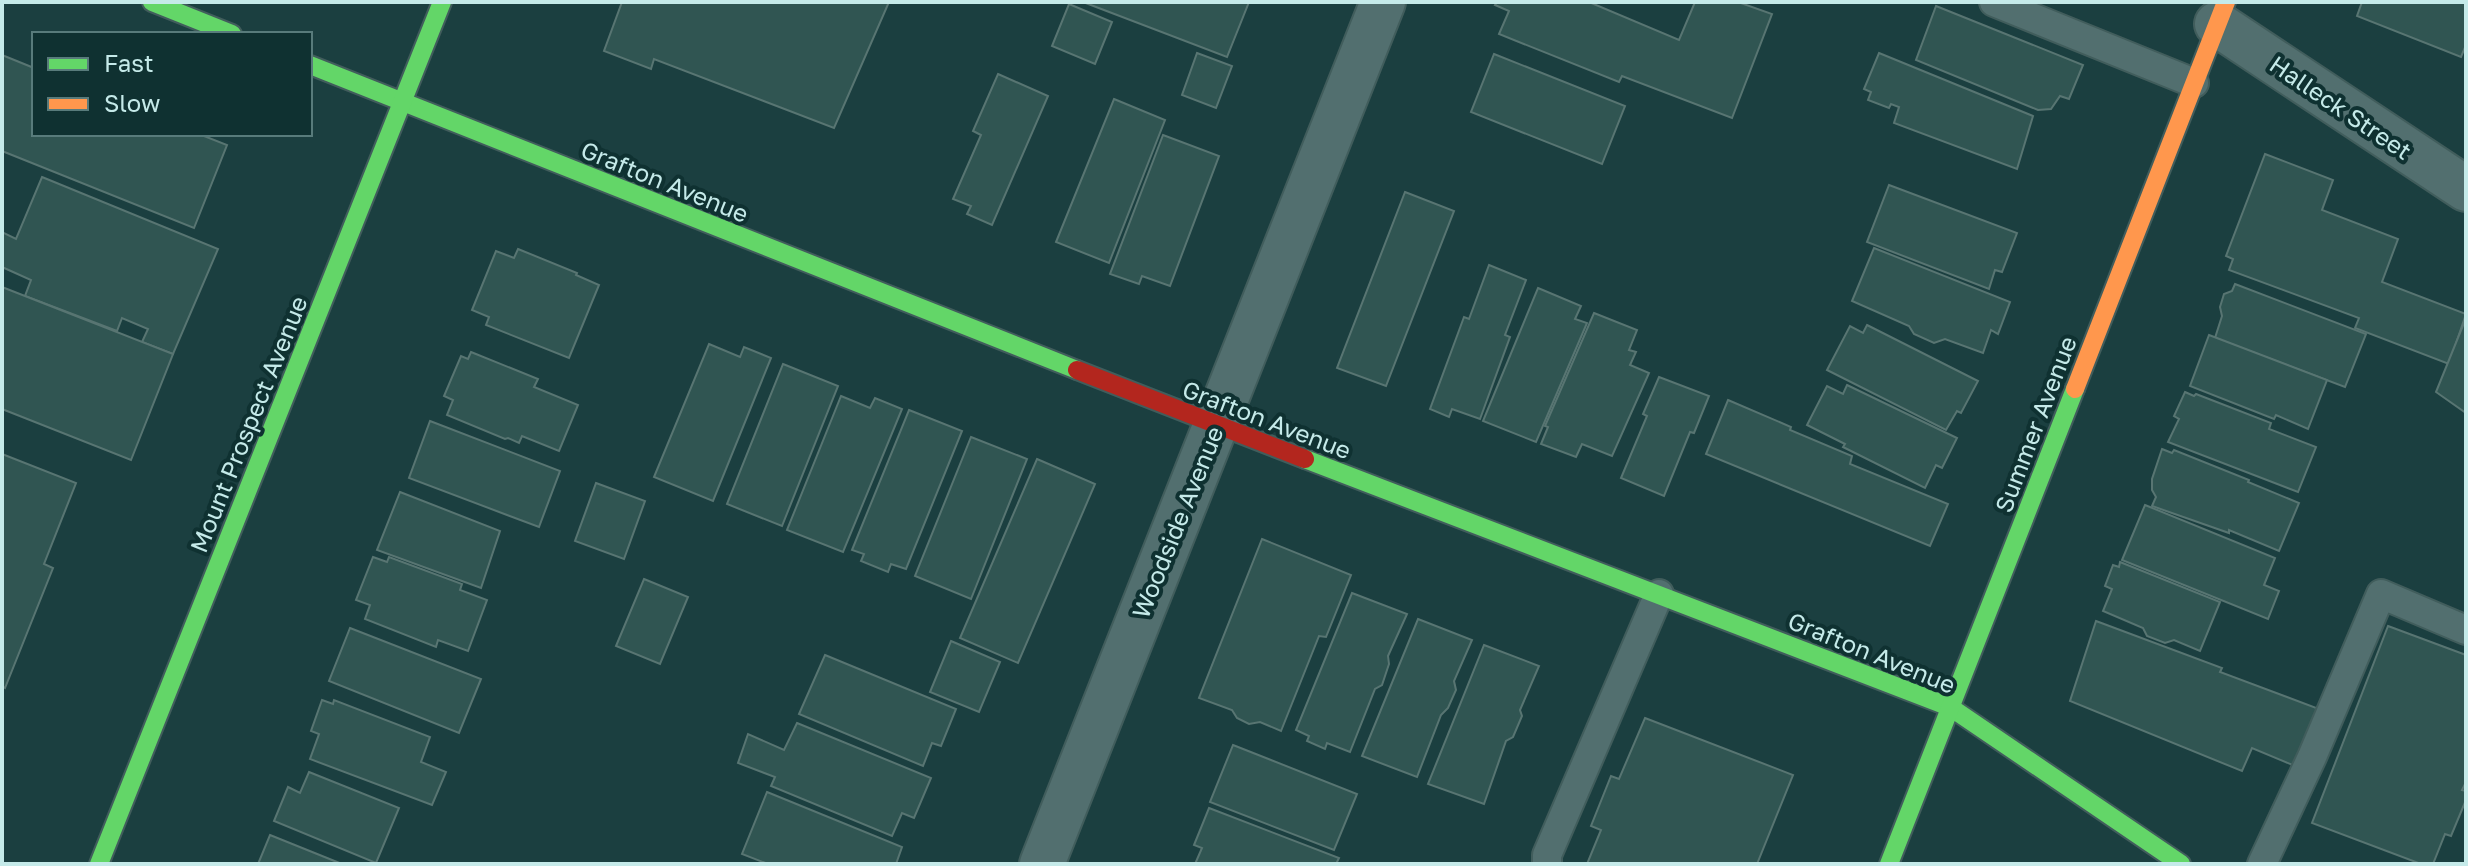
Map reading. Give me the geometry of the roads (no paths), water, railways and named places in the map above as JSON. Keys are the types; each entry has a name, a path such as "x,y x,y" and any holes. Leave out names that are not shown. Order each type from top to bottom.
{"street":[{"path":"152,2 227,32"},
{"name":"Mount Prospect Avenue","path":"99,864 442,2"},
{"name":"Woodside Avenue","path":"1042,864 1383,2"},
{"name":"Summer Avenue","path":"1889,864 2221,13"},
{"name":"Halleck Street","path":"2221,13 2466,189"},
{"name":"Grafton Avenue","path":"312,66 1216,425 1950,707 2181,864"}],"lane":[{"path":"1994,2 2194,83"},
{"path":"1547,864 1547,855 1659,594"},
{"path":"2262,864 2312,757 2381,594 2466,630"}]}
